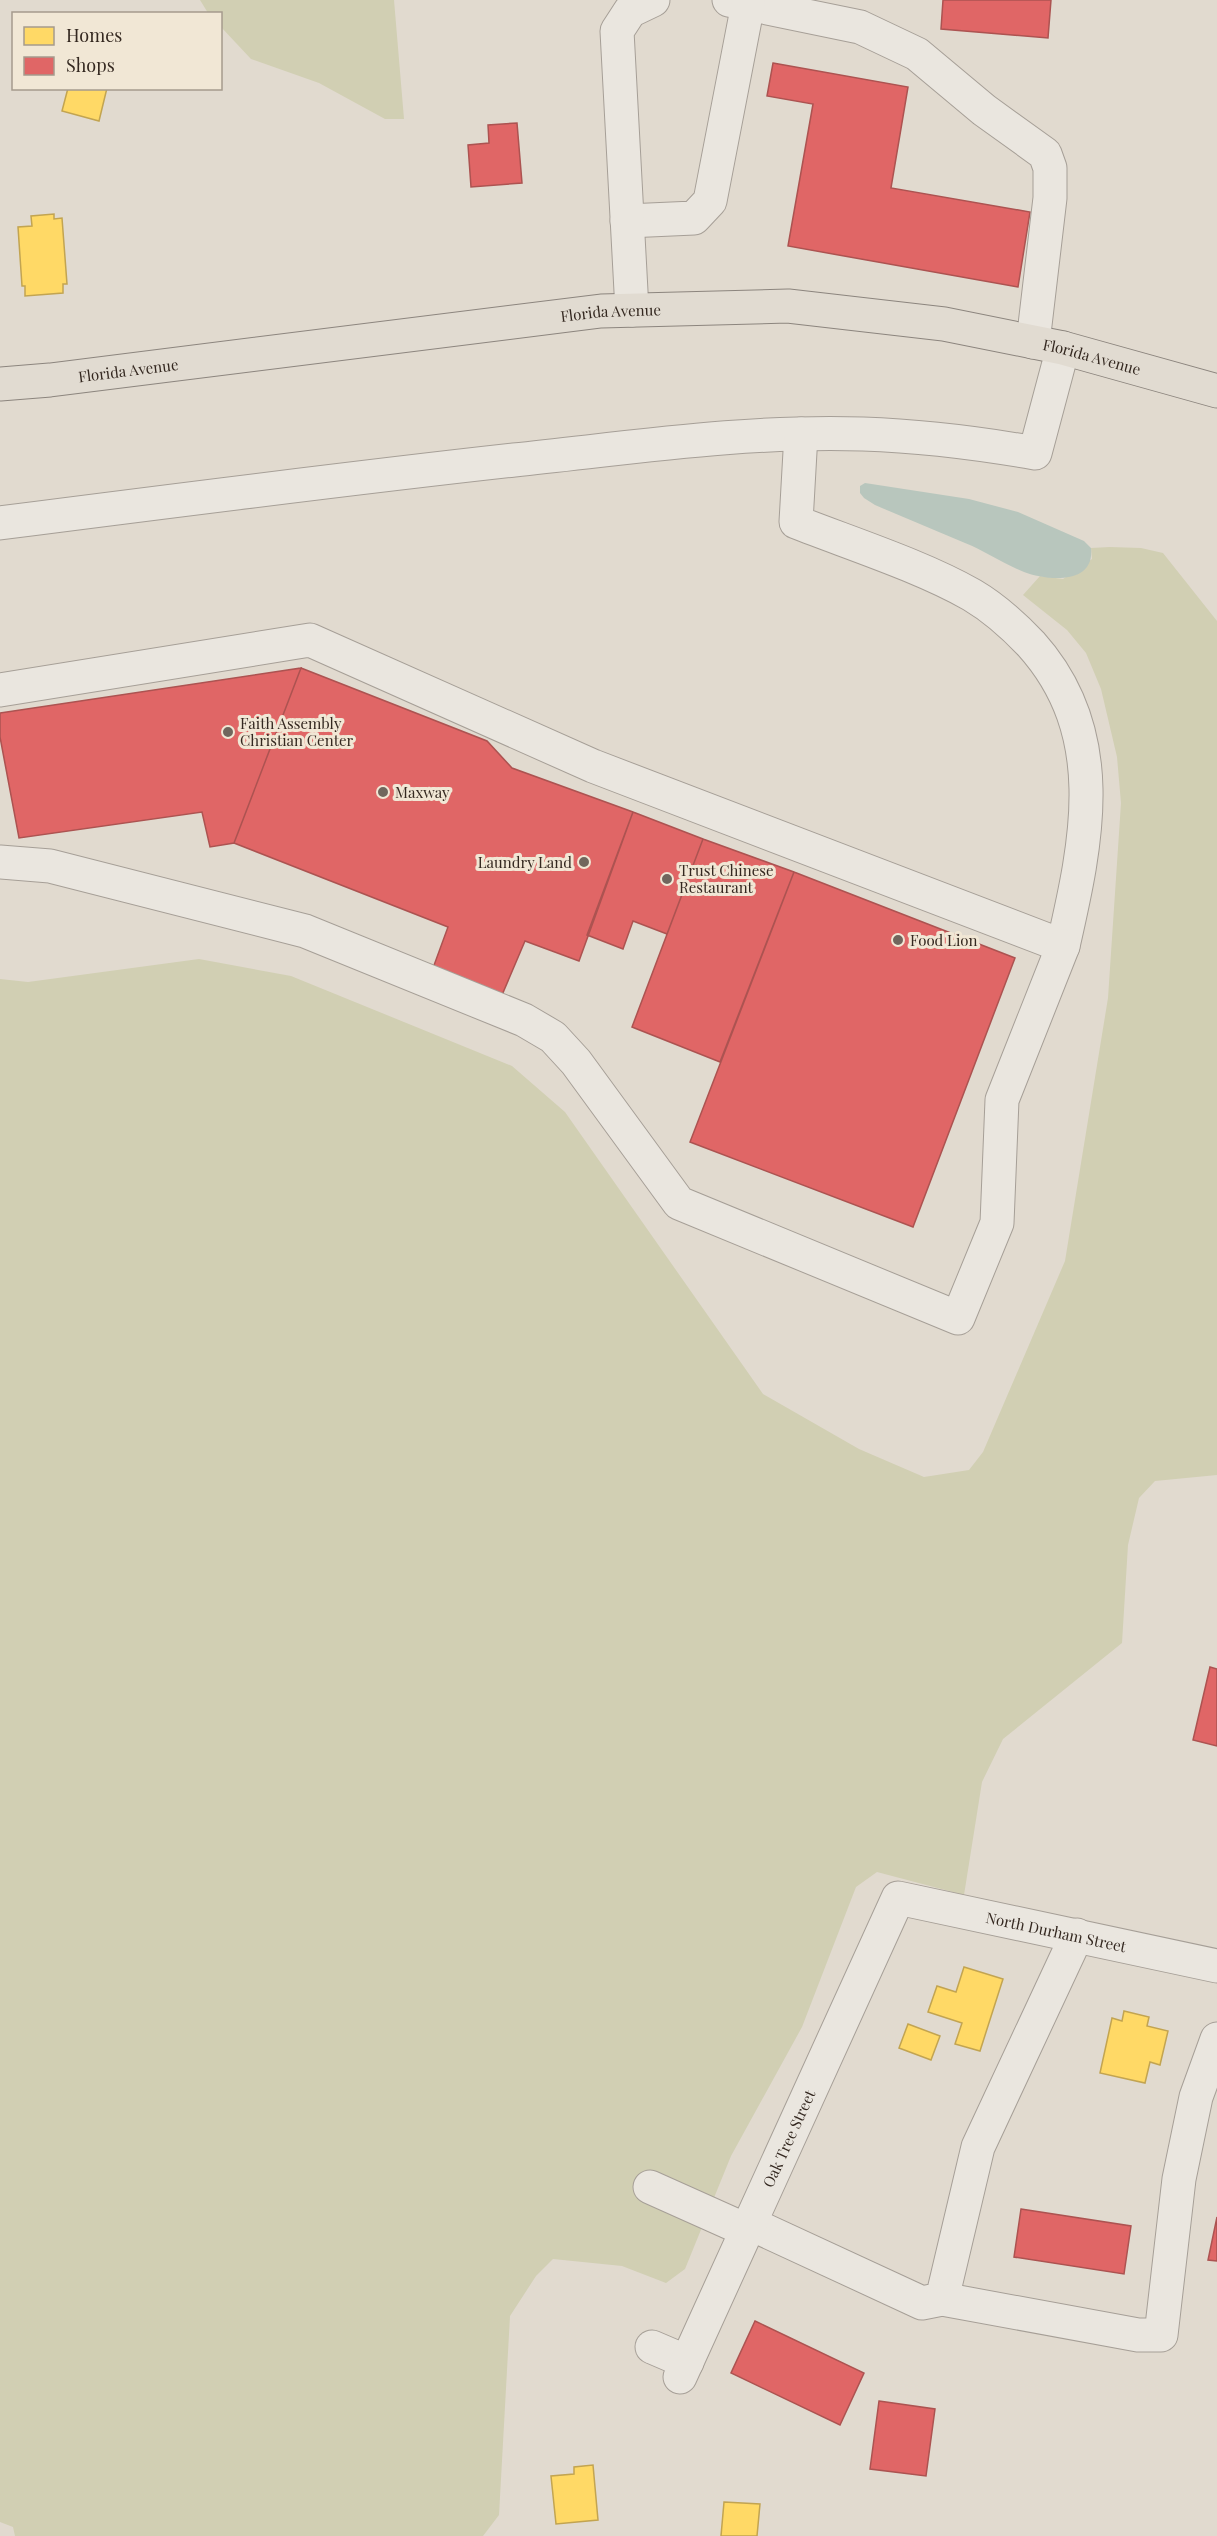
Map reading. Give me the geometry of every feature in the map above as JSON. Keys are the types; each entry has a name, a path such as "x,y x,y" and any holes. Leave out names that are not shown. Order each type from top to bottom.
{"main road":[{"name":"Florida Avenue","path":"0,384 50,380 601,311 788,306 944,324 1048,345 1217,391"}],"street":[{"path":"632,310 616,31 630,11 653,0"},
{"path":"0,523 396,473 710,439 861,434 917,436 1035,453 1048,345 1050,168 1045,154 984,110 917,54 860,27 739,2 710,201 694,218 627,221"},
{"path":"0,862 50,866 304,931 524,1020 553,1036 576,1062 679,1203 957,1318 997,1223 1002,1100 1063,946 1084,841 1087,776 1082,742 1057,678 1042,657 1018,631 992,608 971,594 942,580 796,522 801,435"},
{"path":"0,690 310,640 593,766 1063,946"},
{"name":"North Durham Street","path":"898,1898 1217,1966"},
{"name":"Oak Tree Street","path":"652,2347 683,2369 898,1898"},
{"path":"942,2299 978,2147 1077,1935"},
{"path":"650,2187 748,2226 922,2302 942,2299 1138,2335 1161,2335 1179,2179 1196,2097 1217,2039"}],"shaded area":[{"path":"200,0 394,0 404,119 385,119 319,83 251,59 222,28 222,12 207,12"},
{"path":"865,483 969,499 1018,512 1084,541 1091,548 1090,560 1086,569 1068,577 1045,577 1024,572 972,546 875,505 860,493 860,486"},
{"path":"1091,548 1141,548 1163,553 1217,621 1217,1475 1155,1481 1139,1498 1128,1545 1122,1643 1003,1739 982,1782 964,1895 877,1872 856,1887 802,2027 731,2156 685,2269 666,2283 622,2266 553,2259 536,2276 510,2316 499,2515 483,2536 15,2536 13,2527 0,2522 0,979 28,982 199,959 291,976 512,1066 565,1112 763,1394 859,1449 924,1477 969,1470 983,1452 1065,1261 1108,998 1121,803 1117,757 1101,689 1086,653 1067,630 1023,595 1040,576 1063,579 1092,559"}],"building: Homes":[{"path":"67,90 107,90 99,121 62,111"},
{"path":"54,214 54,219 62,218 67,284 63,284 63,293 25,296 25,286 22,286 18,227 32,226 31,216"},
{"path":"964,1967 1003,1979 980,2051 955,2044 962,2023 928,2012 937,1986 956,1992"},
{"path":"1124,2011 1149,2017 1147,2026 1168,2031 1160,2065 1150,2062 1145,2083 1100,2073 1112,2018 1122,2021"},
{"path":"908,2024 940,2036 931,2060 899,2048"},
{"path":"593,2465 598,2520 556,2524 551,2476 574,2474 574,2467"},
{"path":"724,2502 760,2504 757,2536 721,2536"}],"building: Shops":[{"path":"943,0 1051,0 1048,38 941,29"},
{"path":"773,63 908,87 891,188 1030,212 1018,287 788,246 813,104 767,96"},
{"path":"517,123 522,183 471,187 468,145 489,143 488,125"},
{"path":"301,668 487,741 512,768 633,812 579,961 525,941 502,995 433,968 448,927 234,843"},
{"path":"301,668 234,843 210,847 202,812 19,838 0,737 0,713"},
{"path":"633,812 703,839 667,934 633,921 623,949 587,935"},
{"path":"703,839 794,872 720,1062 632,1027"},
{"path":"794,872 1015,958 913,1227 690,1142"},
{"path":"1210,1667 1217,1669 1217,1746 1193,1740"},
{"path":"1021,2209 1131,2226 1124,2274 1014,2257"},
{"path":"1217,2217 1217,2261 1208,2260"},
{"path":"755,2321 864,2373 840,2425 731,2373"},
{"path":"879,2401 935,2409 926,2476 870,2469"}],"place":[{"name":"Faith Assembly Christian Center","path":"228,732"},
{"name":"Maxway","path":"383,792"},
{"name":"Laundry Land","path":"584,862"},
{"name":"Trust Chinese Restaurant","path":"667,879"},
{"name":"Food Lion","path":"898,940"}]}
